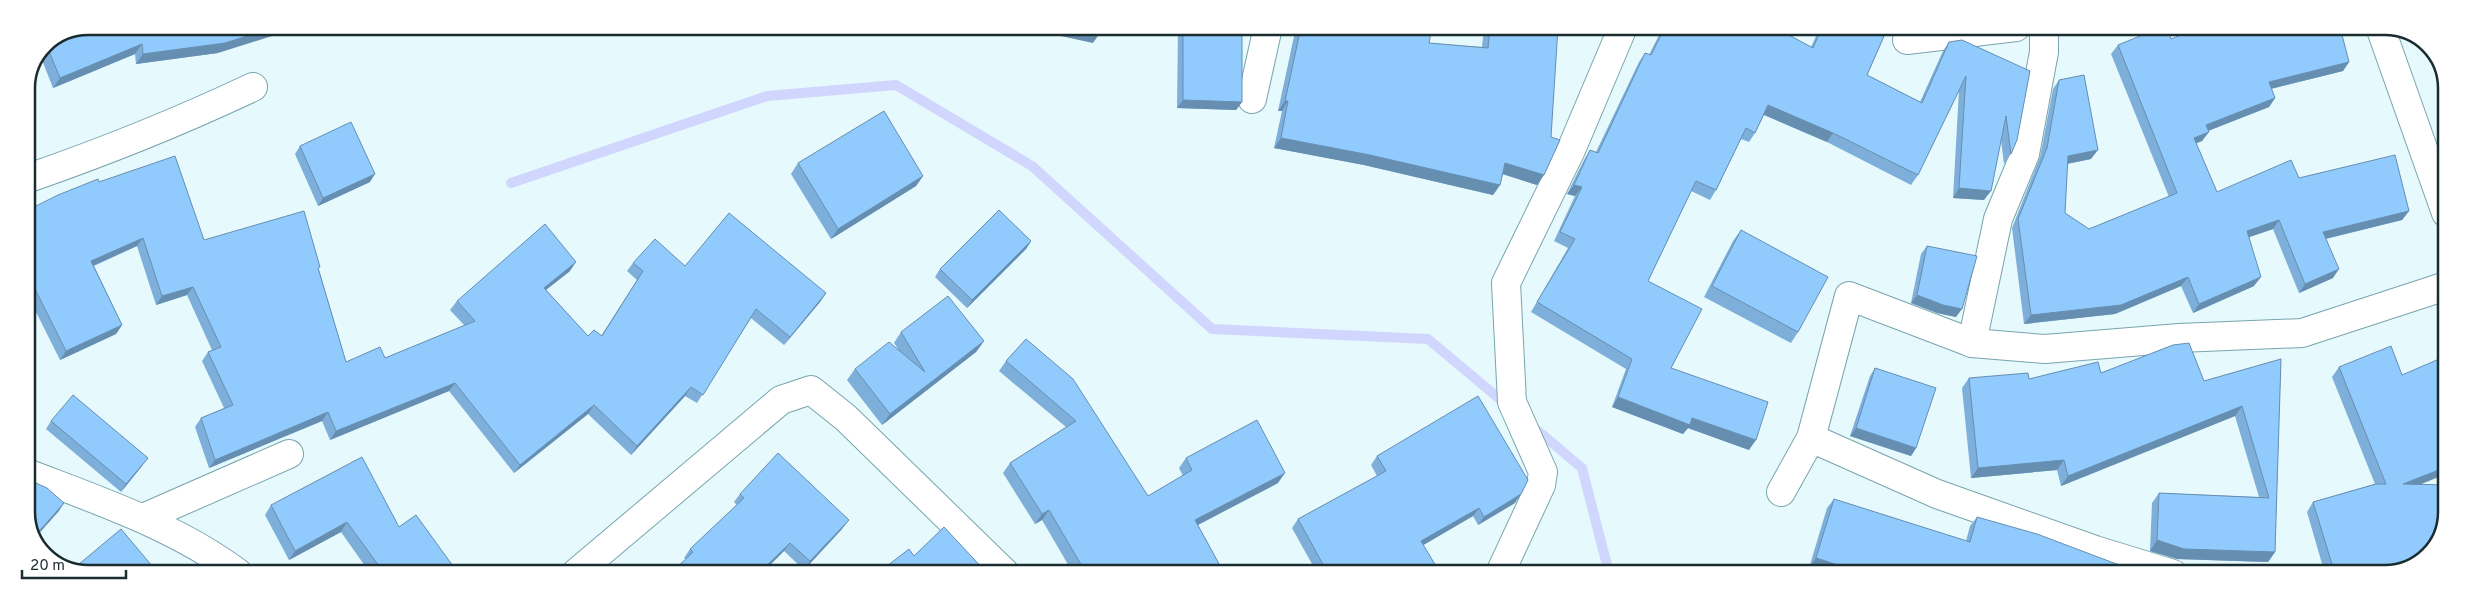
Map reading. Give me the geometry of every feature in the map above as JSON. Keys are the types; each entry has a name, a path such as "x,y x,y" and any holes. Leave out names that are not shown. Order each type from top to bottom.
{"street":[{"path":"1252,99 1266,35"},
{"path":"1504,565 1534,502 1541,485 1543,472 1512,402 1506,283 1563,167 1620,35"},
{"path":"1907,40 1949,35"},
{"path":"1972,343 1998,219 2025,154 2044,52 2044,35"},
{"path":"2382,35 2438,191"},
{"path":"35,176 93,156 180,121 253,87"},
{"path":"1782,492 1811,438 1849,296 1972,343 2045,349 2179,338 2302,332 2438,289"},
{"path":"585,565 781,400 811,390 846,418 997,565"},
{"path":"1811,438 1937,494 2095,550 2144,565"},
{"path":"143,518 289,454"},
{"path":"35,476 143,518 216,556 228,565"}],"building":[{"path":"250,35 225,43 143,54 142,44 60,78 50,53 59,44 78,36"},
{"path":"1183,35 1242,35 1242,102 1183,100"},
{"path":"1299,35 1430,35 1429,43 1488,48 1489,35 1557,35 1551,137 1560,140 1544,175 1505,163 1500,185 1370,155 1281,138 1288,101 1285,101"},
{"path":"1661,35 1789,35 1813,48 1819,35 1884,35 1867,75 1922,103 1949,42 1962,40 2030,71 2017,140 2011,154 2006,116 1991,191 1959,188 1966,76 1918,175 1833,133 1768,105 1755,133 1746,128 1716,190 1696,181 1648,281 1702,309 1671,368 1768,402 1756,440 1692,418 1690,425 1618,397 1632,359 1537,302 1575,239 1560,232 1582,187 1574,185 1590,150 1598,153 1645,53 1651,55"},
{"path":"2142,35 2170,35 2171,39 2181,35 2342,35 2349,62 2269,82 2275,98 2206,125 2209,132 2194,138 2217,192 2291,160 2299,178 2395,155 2409,211 2323,232 2339,269 2305,284 2279,220 2247,231 2261,277 2199,304 2188,277 2121,305 2031,315 2018,219 2047,148 2059,80 2084,75 2098,150 2068,156 2065,213 2089,229 2177,193 2118,45"},
{"path":"884,111 923,176 838,229 798,163"},
{"path":"351,122 375,174 323,198 300,146"},
{"path":"175,156 204,240 304,211 320,267 318,268 346,362 380,347 385,358 475,321 457,301 545,224 576,262 544,288 588,336 594,330 602,336 643,271 633,263 655,239 685,266 729,213 826,293 790,337 756,309 703,395 691,387 637,446 594,405 520,465 455,383 336,431 328,412 215,460 201,418 233,405 208,352 221,347 193,287 162,296 143,238 91,261 122,325 66,351 35,289 35,206 98,179 99,182"},
{"path":"999,210 1031,241 972,300 940,269"},
{"path":"1741,230 1828,277 1798,332 1712,286"},
{"path":"1927,246 1977,256 1962,309 1943,305 1917,295"},
{"path":"948,296 984,341 890,414 855,369 889,342 925,372 901,332"},
{"path":"1026,339 1073,379 1148,496 1192,470 1186,458 1257,420 1285,473 1195,520 1220,565 1081,565 1049,510 1042,514 1010,463 1076,421 1006,361"},
{"path":"2189,343 2204,381 2281,359 2275,552 2184,549 2157,540 2159,493 2269,498 2242,406 2068,476 2064,460 1978,468 1969,378 2028,373 2029,379 2098,362 2101,373 2173,345"},
{"path":"2391,346 2402,375 2438,359 2438,470 2403,484 2438,485 2437,522 2431,538 2425,547 2412,558 2405,561 2385,565 2332,565 2313,502 2376,484 2386,484 2339,367"},
{"path":"1875,368 1936,388 1916,448 1856,428"},
{"path":"73,395 148,458 126,484 51,421"},
{"path":"1478,396 1528,480 1521,494 1484,517 1479,508 1421,541 1435,565 1323,565 1298,519 1386,471 1377,456"},
{"path":"778,453 849,520 810,561 790,543 767,565 679,565 693,552 690,549 744,498 740,494"},
{"path":"362,457 399,527 416,515 452,565 378,565 347,522 295,551 271,505"},
{"path":"35,483 47,488 64,503 39,532 35,515"},
{"path":"1834,499 1970,542 1977,517 2037,534 2119,565 1838,565 1816,558"},
{"path":"944,527 980,565 888,565 909,549 914,556"},
{"path":"121,529 151,565 88,565 79,564"}],"waterway":[{"path":"511,183 767,96 896,85 1032,166 1212,329 1428,339 1508,406"},
{"path":"1531,425 1582,468 1607,565"}]}
